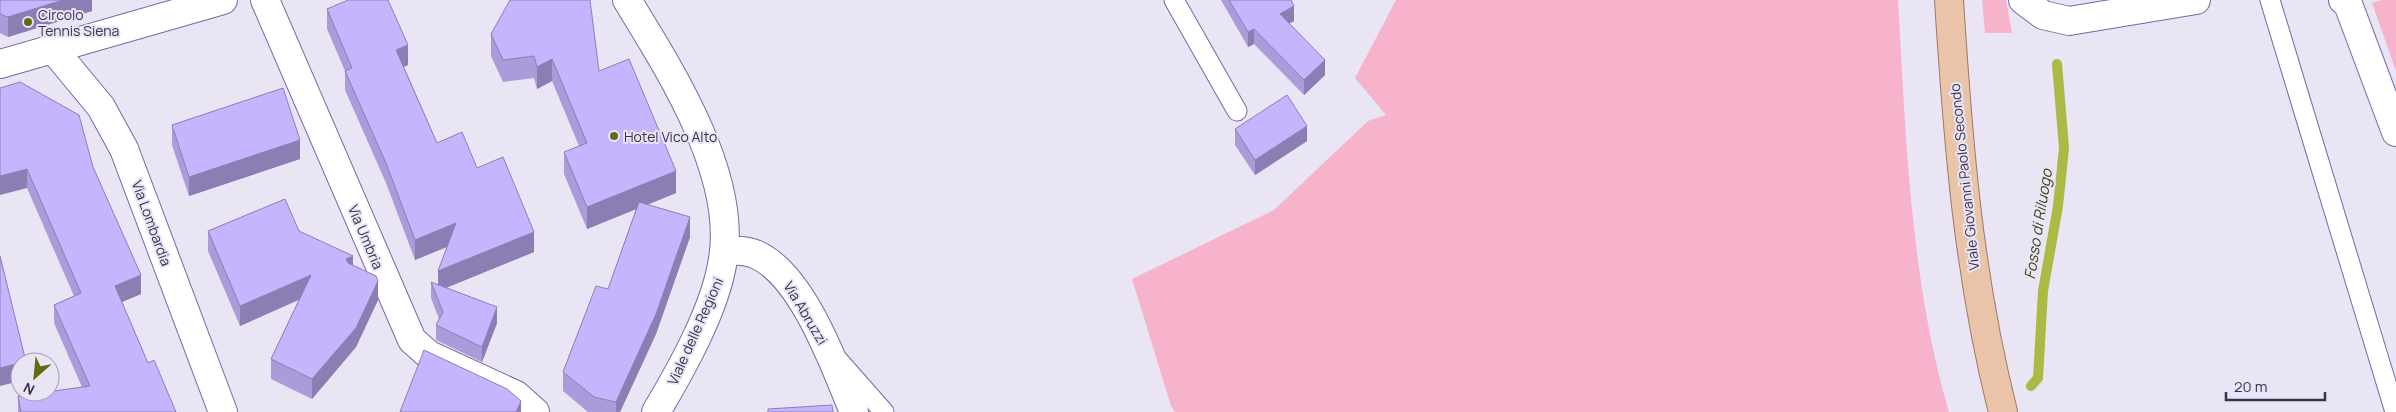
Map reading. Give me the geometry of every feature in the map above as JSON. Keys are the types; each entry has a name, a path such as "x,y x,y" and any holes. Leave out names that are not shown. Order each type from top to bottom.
{"main road":[{"name":"Viale Giovanni Paolo Secondo","path":"1949,0 1958,144 1971,257 1980,311 2003,412"}],"street":[{"path":"4,60 53,49 222,0"},
{"name":"Via Umbria","path":"265,0 412,340 429,355 516,395 535,412"},
{"name":"Viale delle Regioni","path":"627,0 669,72 709,154 723,210 725,250 721,271 706,313 672,385 656,412"},
{"path":"2023,0 2043,15 2069,21 2196,0"},
{"path":"2343,0 2348,4 2396,132"},
{"name":"Via Lombardia","path":"53,49 101,107 124,150 223,412"},
{"name":"Via Abruzzi","path":"725,250 755,254 780,272 799,296 827,348 854,412"}],"lane":[{"path":"1174,0 1237,111"},
{"path":"2270,0 2395,412"},
{"path":"827,348 884,412"}],"shaded area":[{"path":"1396,0 1898,0 1907,156 1918,260 1936,362 1949,412 1175,412 1171,406 1132,279 1274,210 1368,121 1386,115 1355,78"},
{"path":"1982,0 2006,0 2012,33 1985,33"},
{"path":"2381,0 2396,0 2396,71 2372,3"}],"building":[{"path":"0,0 63,0 8,17 0,14"},
{"path":"348,0 388,0 408,45 396,50 437,143 462,132 477,168 503,157 534,232 438,271 456,223 415,240 386,163 345,71 352,68 327,9"},
{"path":"510,0 590,0 599,71 629,59 676,171 587,207 564,152 587,143 552,59 537,67 534,56 503,60 491,34"},
{"path":"1229,0 1291,0 1294,6 1280,14 1325,60 1304,80 1254,29 1248,32"},
{"path":"20,82 79,115 93,167 141,275 115,286 148,363 154,360 176,412 21,412 19,402 60,402 60,390 90,386 54,305 81,293 27,169 0,176 0,88"},
{"path":"283,88 300,140 189,177 172,125"},
{"path":"1287,95 1307,126 1255,160 1235,129"},
{"path":"285,199 299,231 353,256 346,259 348,263 376,276 378,281 356,328 312,379 271,359 311,275 240,306 208,231"},
{"path":"639,202 690,217 656,314 616,402 594,397 563,372 596,286 608,289"},
{"path":"0,256 24,352 10,352 10,366 0,368"},
{"path":"431,282 497,307 482,347 436,325 443,312"},
{"path":"424,350 507,389 521,401 516,412 400,412"},
{"path":"832,405 833,412 768,412 768,409"}],"waterway":[{"name":"Fosso di Riluogo","path":"2031,386 2038,378 2043,291 2058,206 2064,148 2057,64"}],"place":[{"name":"Circolo Tennis Siena","path":"28,22"},
{"name":"Hotel Vico Alto","path":"614,136"}]}
